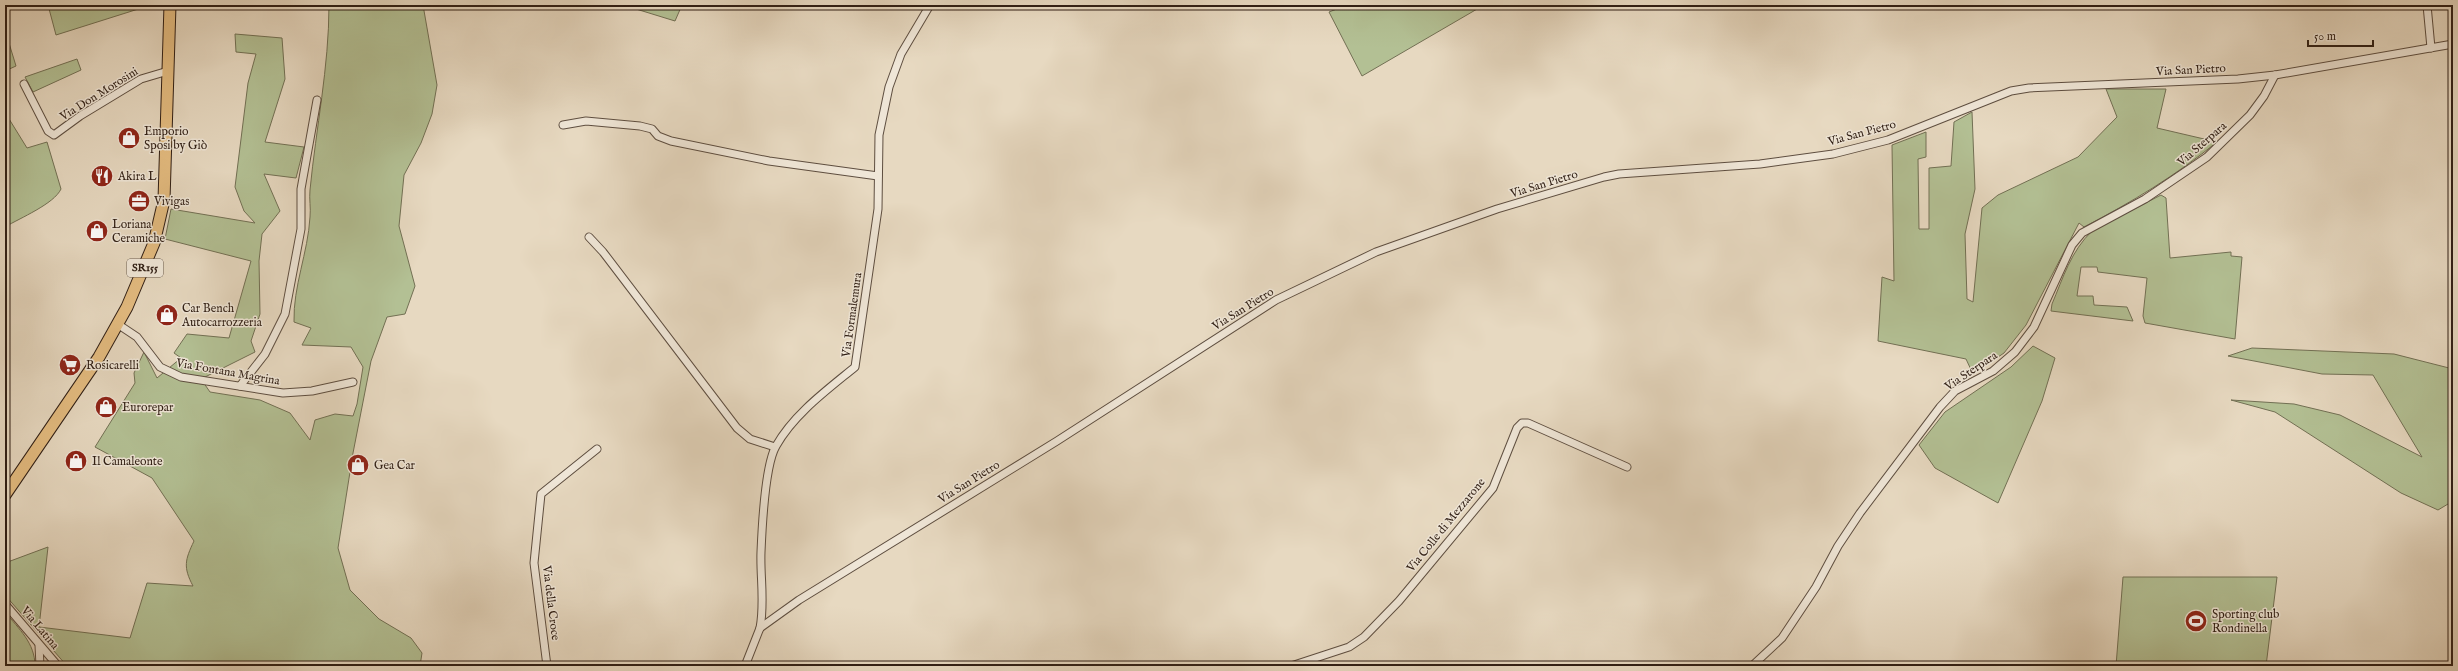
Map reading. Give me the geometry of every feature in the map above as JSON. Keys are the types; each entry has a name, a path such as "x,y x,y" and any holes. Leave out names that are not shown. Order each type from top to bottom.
{"main road":[{"name":"SR155","path":"5,495 76,394 119,325 148,261 162,218 170,5"}],"street":[{"name":"Via Formalemura","path":"760,628 763,613 761,552 770,467 775,447 795,421 818,398 855,367 878,209 879,134 889,87 901,54 930,5"},
{"path":"2427,5 2431,48"},
{"name":"Via San Pietro","path":"760,628 799,600 1057,441 1276,300 1376,252 1497,209 1604,177 1619,174 1798,159 1834,154 1888,140 2010,91 2030,88 2136,84 2275,75 2453,44"},
{"name":"Via Don Morosini","path":"24,84 48,131 54,135 80,116 141,79 168,72"},
{"name":"Via Sterpara","path":"1752,666 1782,638 1816,587 1842,540 1860,513 1940,407 1955,391 1993,371 2015,352 2034,327 2072,244 2082,233 2146,199 2207,157 2250,114 2264,96 2275,75"},
{"path":"240,386 265,354 285,314 301,229 301,189 317,100"},
{"path":"563,125 586,122 640,126 652,129 658,136 671,141 769,161 878,176"},
{"path":"589,237 603,252 737,428 750,439 775,447"},
{"name":"Via Fontana Magrina","path":"119,325 137,337 160,367 170,374 240,386 295,393 329,388 353,382"},
{"name":"Via Colle di Mezzarone","path":"1291,666 1349,647 1364,637 1399,601 1493,488 1517,428 1522,423 1528,423 1626,467"},
{"name":"Via della Croce","path":"547,666 534,562 541,494 597,449"},
{"name":"Via Latina","path":"5,604 58,666"},
{"path":"745,666 760,628"},
{"path":"39,645 40,666"}],"green space":[{"path":"48,5 151,5 56,35"},
{"path":"329,5 423,5 437,85 432,114 421,143 404,175 399,226 415,286 405,314 387,317 371,361 353,453 338,548 350,590 379,619 411,638 422,653 420,666 67,666 5,595 5,563 48,547 39,627 130,638 147,583 193,586 186,564 194,541 152,478 95,447 135,383 134,373 144,352 157,378 181,358 174,353 187,334 229,338 251,261 165,239 171,209 255,223 244,211 235,187 248,83 256,54 236,52 235,34 282,38 285,79 265,142 304,147 296,178 264,174 280,211 262,234 259,261 260,314 251,341 255,352 201,379 210,392 260,400 290,413 310,440 315,420 335,414 353,416 357,404 363,367 351,347 302,345 311,328 294,322 294,309 298,282 309,230 310,190 325,74"},
{"path":"623,5 682,5 675,21"},
{"path":"1347,5 1484,5 1362,76 1329,12"},
{"path":"5,30 16,66 5,71"},
{"path":"77,59 81,70 33,92 25,77"},
{"path":"2106,89 2166,89 2157,128 2217,142 2169,177 2119,208 2084,227 2079,223 2026,325 2004,353 1973,374 1966,359 1878,341 1882,277 1894,281 1892,145 1926,132 1926,157 1918,159 1919,229 1929,229 1929,168 1951,166 1954,122 1972,112 1975,189 1965,234 1967,299 1973,302 1982,208 1998,195 2078,157 2117,117"},
{"path":"6,114 27,148 47,142 61,189 57,195 44,205 5,227"},
{"path":"2161,195 2166,198 2170,258 2231,252 2231,256 2242,257 2235,339 2145,323 2143,316 2147,278 2098,272 2097,267 2081,267 2077,296 2093,296 2094,305 2127,307 2133,321 2051,311 2052,304 2068,265 2078,247 2092,231"},
{"path":"2033,346 2055,358 2042,401 1998,503 1935,468 1919,445 1945,412 2011,367"},
{"path":"2252,348 2394,354 2453,369 2453,501 2438,510 2401,493 2275,412 2231,400 2294,404 2340,415 2422,457 2373,375 2322,374 2228,356"},
{"name":"Sporting club Rondinella","path":"2123,577 2277,577 2266,666 2116,666"},
{"path":"5,612 21,630 29,643 35,666 5,666"}],"place":[{"name":"Emporio Sposi by Giò","path":"129,138"},
{"name":"Akira L","path":"102,176"},
{"name":"Vivigas","path":"139,201"},
{"name":"Loriana Ceramiche","path":"97,231"},
{"name":"Car Bench Autocarrozzeria","path":"167,315"},
{"name":"Rosicarelli","path":"70,365"},
{"name":"Eurorepar","path":"106,407"},
{"name":"Il Camaleonte","path":"76,461"},
{"name":"Gea Car","path":"358,465"},
{"name":"Sporting club Rondinella","path":"2196,621"}]}
